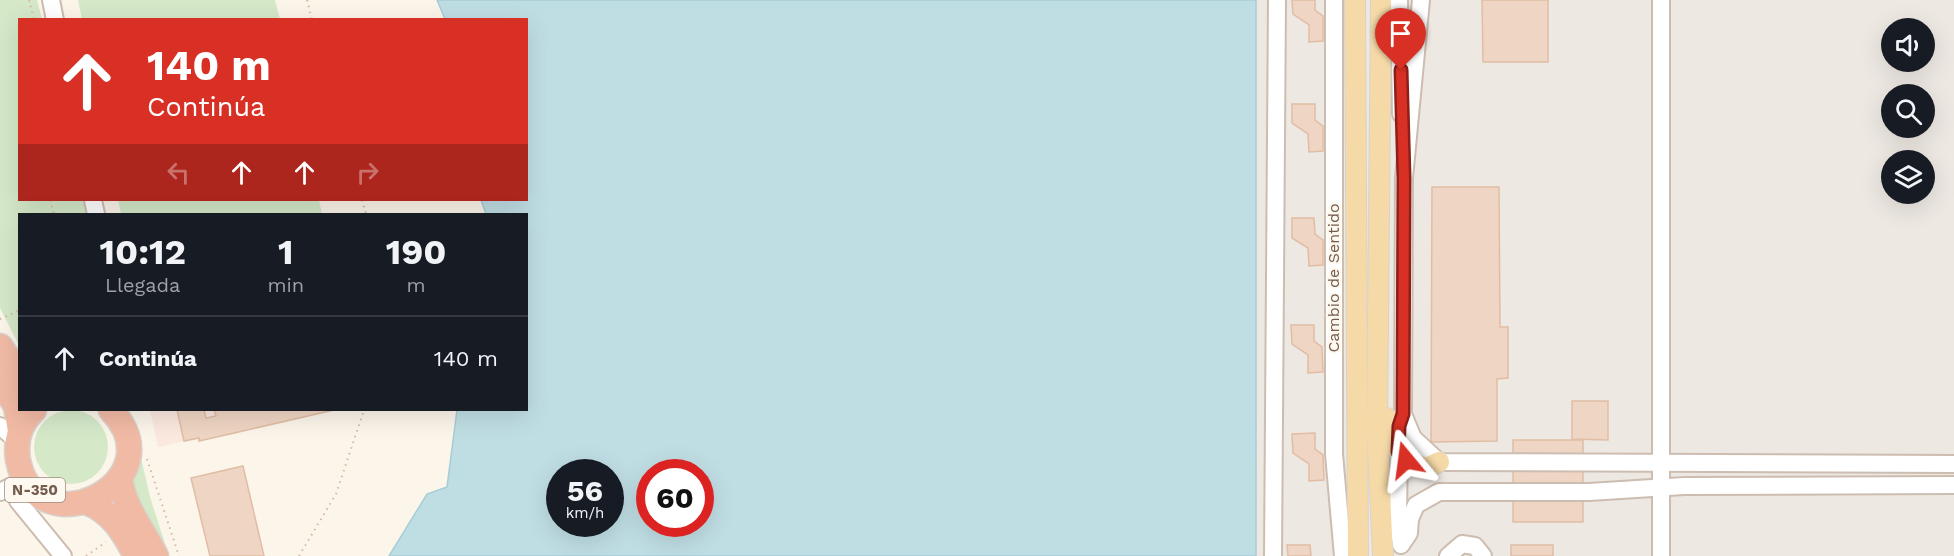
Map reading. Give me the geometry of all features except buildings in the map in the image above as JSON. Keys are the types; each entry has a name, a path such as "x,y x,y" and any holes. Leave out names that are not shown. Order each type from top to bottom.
{"highway":[{"path":"0,346 18,372"},
{"name":"N-350","path":"0,381 16,406 12,433 22,490 35,490 54,501 75,504 106,493 120,477"},
{"path":"12,433 33,411"},
{"path":"112,411 122,425 128,446 125,467 120,477 122,493 156,556"},
{"name":"N-350","path":"86,502 105,511 122,531 136,556"}],"main road":[{"path":"1355,8 1358,556"},
{"path":"1381,8 1377,431 1383,556"},
{"path":"1378,291 1388,330 1388,430 1398,452 1406,460 1426,468 1439,462"}],"street":[{"path":"51,0 55,18"},
{"path":"1273,556 1277,0"},
{"name":"Cambio de Sentido","path":"1334,0 1334,454 1342,556"},
{"path":"1399,0 1404,178 1403,414 1399,426 1398,452 1398,528 1401,550"},
{"path":"1401,70 1405,0"},
{"path":"1404,178 1421,0"},
{"path":"1661,0 1661,556"},
{"path":"1403,414 1413,438 1439,462 1954,464"},
{"path":"1401,550 1409,533 1410,519 1416,505 1439,492 1589,492 1661,487 1954,485"},
{"path":"0,492 22,490 63,556"},
{"path":"1448,556 1456,546 1468,544 1480,550 1483,556"}],"path":[{"path":"29,0 34,18"},
{"path":"307,0 312,18"},
{"path":"0,319 18,311"},
{"path":"299,556 336,494 364,411"},
{"path":"146,453 179,556"},
{"path":"86,556 122,531"}],"shaded area":[{"path":"1256,0 1954,0 1954,556 1256,556"},
{"path":"150,411 332,411 200,441 198,438 158,447"}],"green space":[{"path":"0,0 37,0 42,18 18,18 18,201 83,201 86,213 18,213 18,343 0,308"},
{"path":"78,0 275,0 280,18 82,18"},
{"path":"118,201 319,201 322,213 121,213"},
{"path":"62,411 80,411 92,416 102,426 108,440 108,454 102,468 92,478 78,484 64,484 50,478 40,468 34,454 34,440 40,426 50,416"},
{"path":"125,411 138,445 150,497 169,556 165,556 131,498"}],"water":[{"path":"437,0 1256,0 1256,556 389,556 427,494 447,487 457,411 528,411 528,213 486,213 481,201 528,201 528,18 445,18"}],"route":[{"path":"1401,70 1404,178 1403,414 1399,426 1398,452 1406,460"}]}
